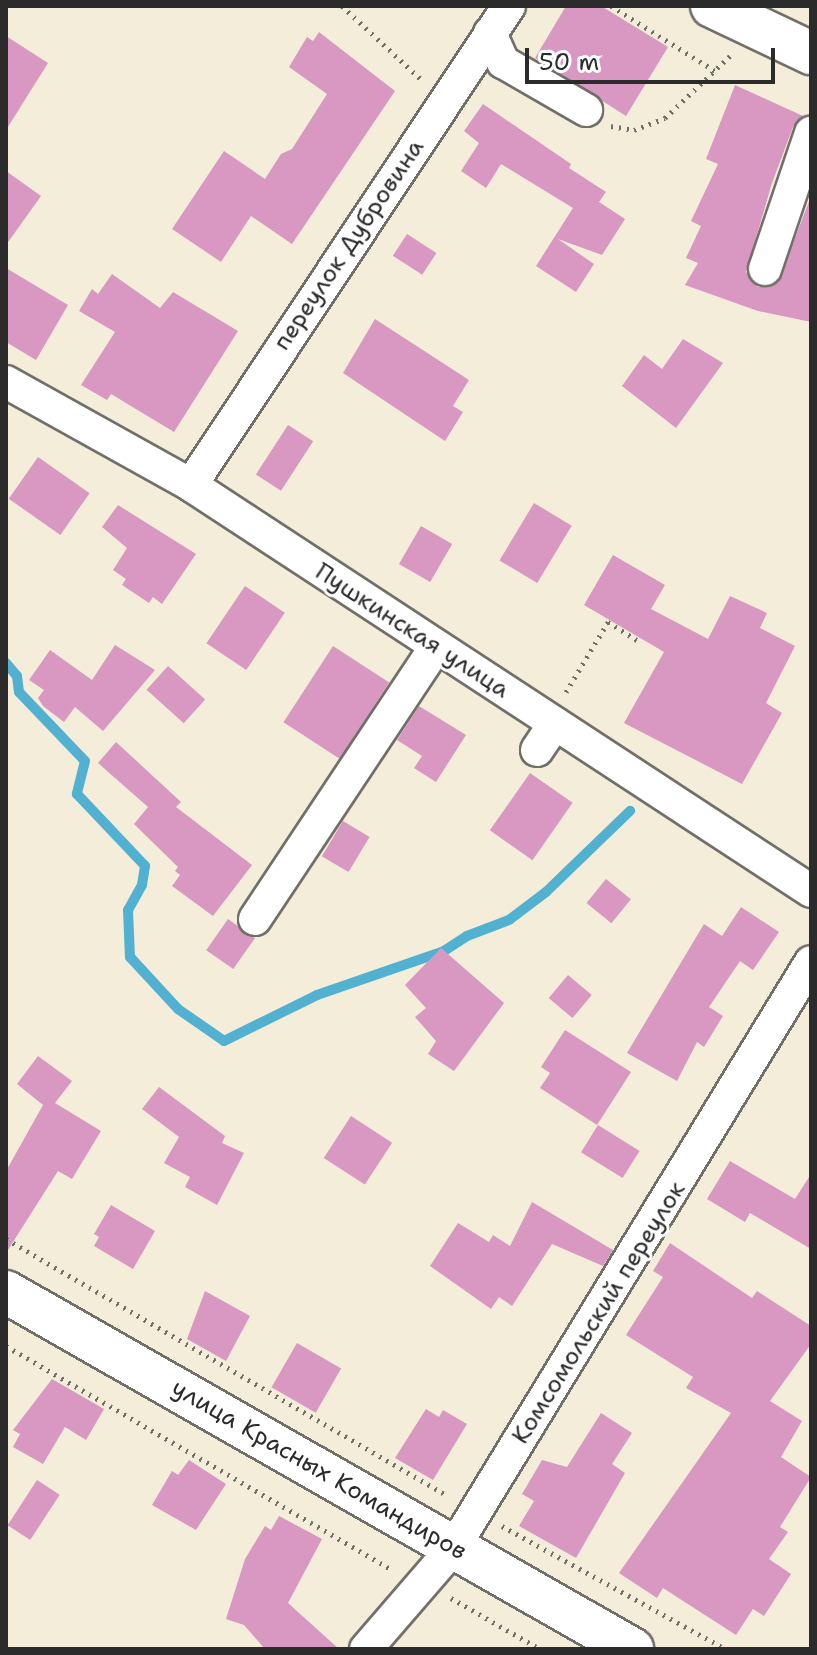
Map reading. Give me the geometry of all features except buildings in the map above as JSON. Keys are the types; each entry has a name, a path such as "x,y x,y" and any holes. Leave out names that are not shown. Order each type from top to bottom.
{"main road":[{"path":"712,6 811,53"},
{"name":"улица Красных Командиров","path":"6,1292 632,1649"}],"street":[{"name":"переулок Дубровина","path":"191,485 509,6"},
{"path":"490,33 503,62 586,110"},
{"path":"765,269 811,133"},
{"name":"Пушкинская улица","path":"6,382 191,485 435,648 811,891"},
{"path":"255,919 435,648"},
{"path":"537,750 555,723"},
{"name":"Комсомольский переулок","path":"366,1649 454,1547 811,962"}],"path":[{"path":"342,6 421,78 433,119"},
{"path":"611,6 717,72"},
{"path":"586,110 613,127 634,130 665,118 717,72 756,28"},
{"path":"569,687 608,622 637,640"},
{"path":"6,1239 476,1512 726,1649"},
{"path":"6,1346 421,1586 540,1649"}],"waterway":[{"path":"6,663 17,676 19,692 85,761 77,794 145,866 142,885 128,910 130,957 178,1009 224,1041 317,995 444,951 467,936 509,920 546,892 630,811"}]}
